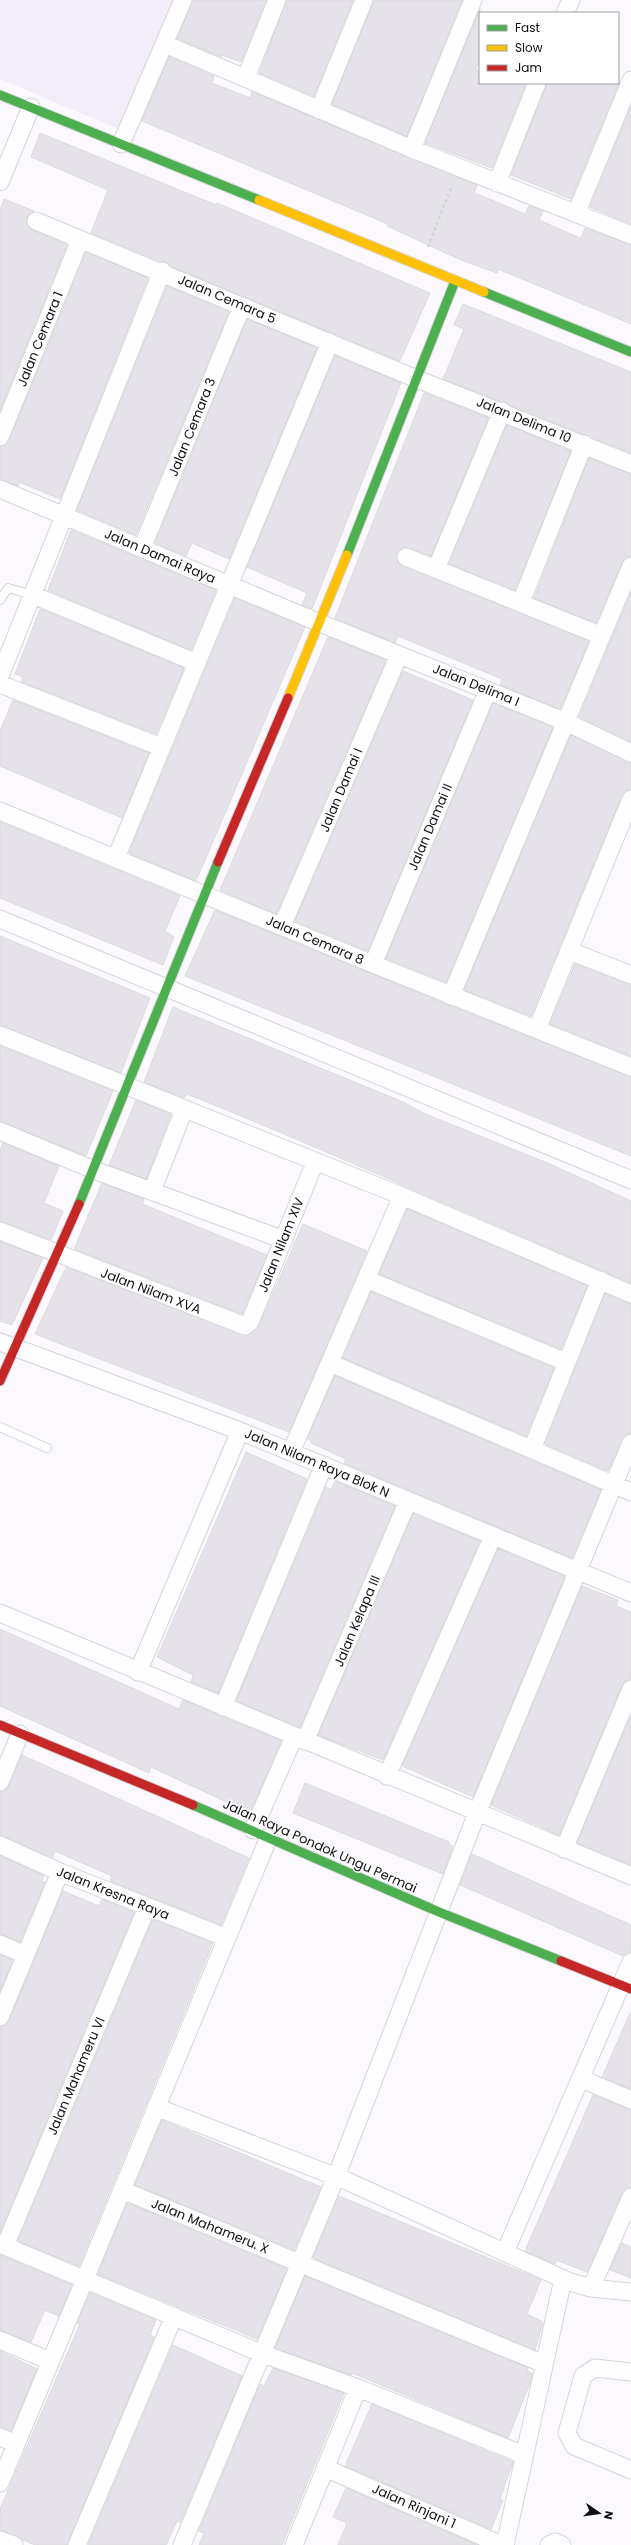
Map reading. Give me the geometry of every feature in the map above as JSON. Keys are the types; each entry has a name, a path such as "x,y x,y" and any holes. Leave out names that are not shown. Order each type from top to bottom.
{"street":[{"path":"121,144 183,0"},
{"path":"246,78 276,0"},
{"path":"320,110 364,0"},
{"path":"412,149 473,0"},
{"path":"565,12 571,0"},
{"path":"165,44 412,149 631,235"},
{"path":"576,214 631,80"},
{"path":"497,183 537,84"},
{"path":"0,95 631,352"},
{"path":"0,182 31,107"},
{"name":"Jalan Cemara 5","path":"36,221 80,240 162,271 417,379"},
{"name":"Jalan Cemara 1","path":"0,437 80,240"},
{"path":"0,676 162,271"},
{"path":"0,1381 58,1255 128,1088 204,895 320,623 455,281"},
{"name":"Jalan Cemara 3","path":"142,548 242,306"},
{"path":"116,858 330,342"},
{"name":"Jalan Delima 10","path":"417,379 502,411 631,464"},
{"path":"436,569 502,411"},
{"path":"521,602 584,444"},
{"name":"Jalan Damai Raya","path":"0,489 320,623"},
{"path":"406,557 521,602 602,636"},
{"path":"451,996 631,566"},
{"path":"33,595 197,663"},
{"name":"Jalan Delima I","path":"320,623 566,722 631,753"},
{"name":"Jalan Damai I","path":"282,926 399,655"},
{"path":"0,684 161,747"},
{"name":"Jalan Damai II","path":"373,964 488,690"},
{"path":"537,1029 570,952 631,799"},
{"name":"Jalan Cemara 8","path":"0,811 451,996 631,1067"},
{"path":"0,919 166,989 631,1180"},
{"path":"570,952 631,975"},
{"path":"0,1036 402,1196 631,1294"},
{"path":"152,1191 184,1110"},
{"path":"0,1131 94,1170 284,1240"},
{"name":"Jalan Nilam XIV","path":"245,1326 250,1322 314,1162"},
{"path":"291,1452 402,1196"},
{"name":"Jalan Nilam XVA","path":"0,1231 58,1255 245,1326"},
{"path":"366,1279 566,1362"},
{"path":"532,1449 600,1280"},
{"name":"Jalan Nilam Raya Blok N","path":"0,1342 240,1431 631,1593"},
{"path":"330,1363 631,1492"},
{"path":"138,1672 240,1431"},
{"path":"182,2545 263,2354 298,2262 336,2176 477,1813 631,1443"},
{"path":"222,1707 324,1465"},
{"name":"Jalan Kelapa III","path":"0,2483 227,1938 261,1833 300,1739 408,1500"},
{"path":"387,1776 493,1536"},
{"path":"0,1613 387,1776 631,1876"},
{"path":"564,1849 631,1689"},
{"name":"Jalan Raya Pondok Ungu Permai","path":"0,1725 261,1833 439,1912 626,1987"},
{"path":"0,1782 20,1734"},
{"name":"Jalan Kresna Raya","path":"0,1845 60,1872 227,1938"},
{"path":"0,2017 60,1872"},
{"name":"Jalan Mahameru VI","path":"2,2245 147,1907"},
{"path":"0,1944 26,1955"},
{"path":"505,2252 582,2079 626,1987 631,1962"},
{"path":"582,2079 631,2100"},
{"path":"156,2107 336,2176 563,2279 591,2288 631,2292"},
{"name":"Jalan Mahameru. X","path":"122,2190 544,2364"},
{"path":"591,2288 631,2197"},
{"path":"2,2245 263,2354 358,2388 524,2455"},
{"path":"504,2545 563,2279"},
{"path":"78,2545 174,2316"},
{"path":"0,2340 50,2361"},
{"path":"631,2372 595,2368 583,2376 567,2433 574,2446 631,2470"},
{"path":"294,2545 358,2388"},
{"path":"0,2437 16,2444"},
{"name":"Jalan Rinjani 1","path":"325,2468 504,2545"},
{"path":"0,2540 14,2545"},
{"path":"549,2545 554,2542 562,2545"}],"lane":[{"path":"0,600 8,588 33,595"},
{"path":"0,1427 47,1448"}],"path":[{"path":"420,266 459,167"}],"shaded area":[{"path":"0,0 178,0 123,131 0,79"}],"building":[{"path":"193,0 266,0 241,62 222,55 222,57 177,38"},
{"path":"287,0 353,0 314,96 259,73"},
{"path":"374,0 462,0 407,136 332,104"},
{"path":"480,9 479,62 476,69 479,70 479,84 526,84 492,168 425,143"},
{"path":"169,57 214,76 212,83 250,98 252,92 477,185 474,193 525,214 529,206 543,211 539,220 566,232 581,238 585,228 631,245 631,324 498,269 497,273 461,260 387,226 388,224 142,121"},
{"path":"547,84 619,84 571,199 511,175"},
{"path":"631,106 631,224 590,207"},
{"path":"40,133 216,205 217,203 430,293 400,361 170,266 166,262 160,261 91,233 108,190 31,157"},
{"path":"4,199 34,211 27,217 26,222 32,230 67,245 0,410 0,210"},
{"path":"86,252 148,278 60,499 19,482 18,486 0,479 0,447 9,441"},
{"path":"167,286 229,312 136,535 77,510"},
{"path":"463,304 631,372 631,453 443,379 464,329 454,325"},
{"path":"247,319 317,348 229,559 192,543 186,556 155,543"},
{"path":"335,356 401,383 312,609 302,605 307,593 247,567"},
{"path":"424,393 488,418 431,556 404,547 397,554 398,563 589,641 560,709 500,685 502,679 398,636 395,643 335,618"},
{"path":"507,425 571,451 515,590 449,564"},
{"path":"589,458 631,474 631,556 622,562 596,623 534,598"},
{"path":"71,530 216,590 191,650 48,590"},
{"path":"631,592 631,742 579,717"},
{"path":"235,598 305,627 196,881 129,853"},
{"path":"40,609 184,668 156,734 21,682 23,677 15,674"},
{"path":"328,637 386,660 276,914 220,890"},
{"path":"403,671 473,700 368,951 295,921"},
{"path":"13,700 149,753 122,818 0,766 0,731"},
{"path":"493,703 553,727 446,982 386,958"},
{"path":"571,735 631,763 631,789 622,795 531,1016 464,990"},
{"path":"0,822 180,896 165,931 174,937 163,965 0,898"},
{"path":"215,910 448,1005 631,1077 631,1156 185,976"},
{"path":"0,936 150,998 121,1073 0,1025"},
{"path":"575,964 631,985 631,1056 550,1024"},
{"path":"173,1007 403,1102 423,1113 550,1164 631,1201 631,1283 200,1099 186,1094 184,1098 144,1082"},
{"path":"0,1046 113,1091 86,1156 0,1121"},
{"path":"136,1100 171,1114 146,1179 109,1165"},
{"path":"3,1143 59,1166 44,1203 63,1211 51,1240 0,1221 0,1150"},
{"path":"102,1183 144,1199 142,1204 267,1255 242,1314 74,1249"},
{"path":"407,1209 587,1286 561,1349 379,1274"},
{"path":"303,1224 367,1251 289,1432 35,1334 66,1267 247,1336 259,1326"},
{"path":"0,1242 43,1258 12,1325 0,1321"},
{"path":"371,1292 554,1368 526,1436 343,1358"},
{"path":"605,1294 631,1304 631,1433 622,1439 608,1471 545,1444"},
{"path":"335,1376 601,1490 572,1558 344,1463 346,1459 311,1443 312,1441 307,1439"},
{"path":"246,1452 307,1479 218,1693 191,1682 193,1675 157,1657"},
{"path":"335,1481 395,1506 300,1727 236,1701 326,1487 331,1490"},
{"path":"413,1514 480,1541 383,1760 318,1735"},
{"path":"498,1549 565,1576 473,1797 402,1766"},
{"path":"582,1586 618,1600 616,1606 631,1612 631,1679 622,1685 559,1835 491,1805"},
{"path":"0,1629 179,1709 183,1700 281,1741 250,1813 151,1767 149,1773 0,1706"},
{"path":"631,1715 631,1865 577,1843"},
{"path":"22,1755 249,1858 221,1925 110,1881 112,1876 55,1851 52,1858 0,1835 0,1792 9,1786"},
{"path":"305,1783 449,1842 448,1844 453,1846 443,1874 293,1813"},
{"path":"472,1854 631,1925 631,1952 623,1956 460,1885"},
{"path":"0,1856 44,1876 42,1881 45,1882 20,1942 0,1934"},
{"path":"63,1891 99,1906 102,1899 134,1912 0,2232 0,2027 9,2021"},
{"path":"153,1919 213,1943 79,2266 18,2241"},
{"path":"0,1955 13,1960 0,1991"},
{"path":"631,2011 631,2089 602,2077"},
{"path":"593,2095 631,2110 631,2187 622,2193 587,2272 556,2260 555,2264 525,2251"},
{"path":"162,2120 321,2187 294,2250 135,2185"},
{"path":"339,2196 541,2280 527,2314 543,2322 535,2350 313,2258"},
{"path":"127,2203 287,2269 257,2339 98,2274"},
{"path":"622,2243 631,2247 631,2278 610,2270"},
{"path":"0,2255 72,2285 59,2316 45,2310 31,2342 0,2330"},
{"path":"305,2276 528,2368 527,2371 532,2373 530,2383 508,2438 352,2373 351,2375 275,2348"},
{"path":"90,2293 156,2320 150,2335 154,2337 67,2545 35,2545 0,2530 0,2509 80,2324 77,2323"},
{"path":"173,2345 242,2376 180,2523 177,2521 166,2545 88,2545"},
{"path":"0,2351 37,2369 11,2431 0,2426"},
{"path":"273,2368 344,2393 282,2545 199,2545 204,2533 199,2531 260,2384 264,2386"},
{"path":"372,2404 513,2462 500,2499 503,2500 491,2529 345,2466"},
{"path":"346,2488 477,2545 338,2545 347,2523 333,2517"}],"traffic: fast":[{"path":"0,95 259,200"},
{"path":"347,555 455,281"},
{"path":"484,292 631,352"},
{"path":"79,1204 218,862"},
{"path":"193,1805 439,1912 561,1961"}],"traffic: slow":[{"path":"259,200 484,292"},
{"path":"288,698 347,555"}],"traffic: jam":[{"path":"218,862 288,698"},
{"path":"0,1381 79,1204"},
{"path":"0,1725 193,1805"},
{"path":"561,1961 631,1989"}]}
